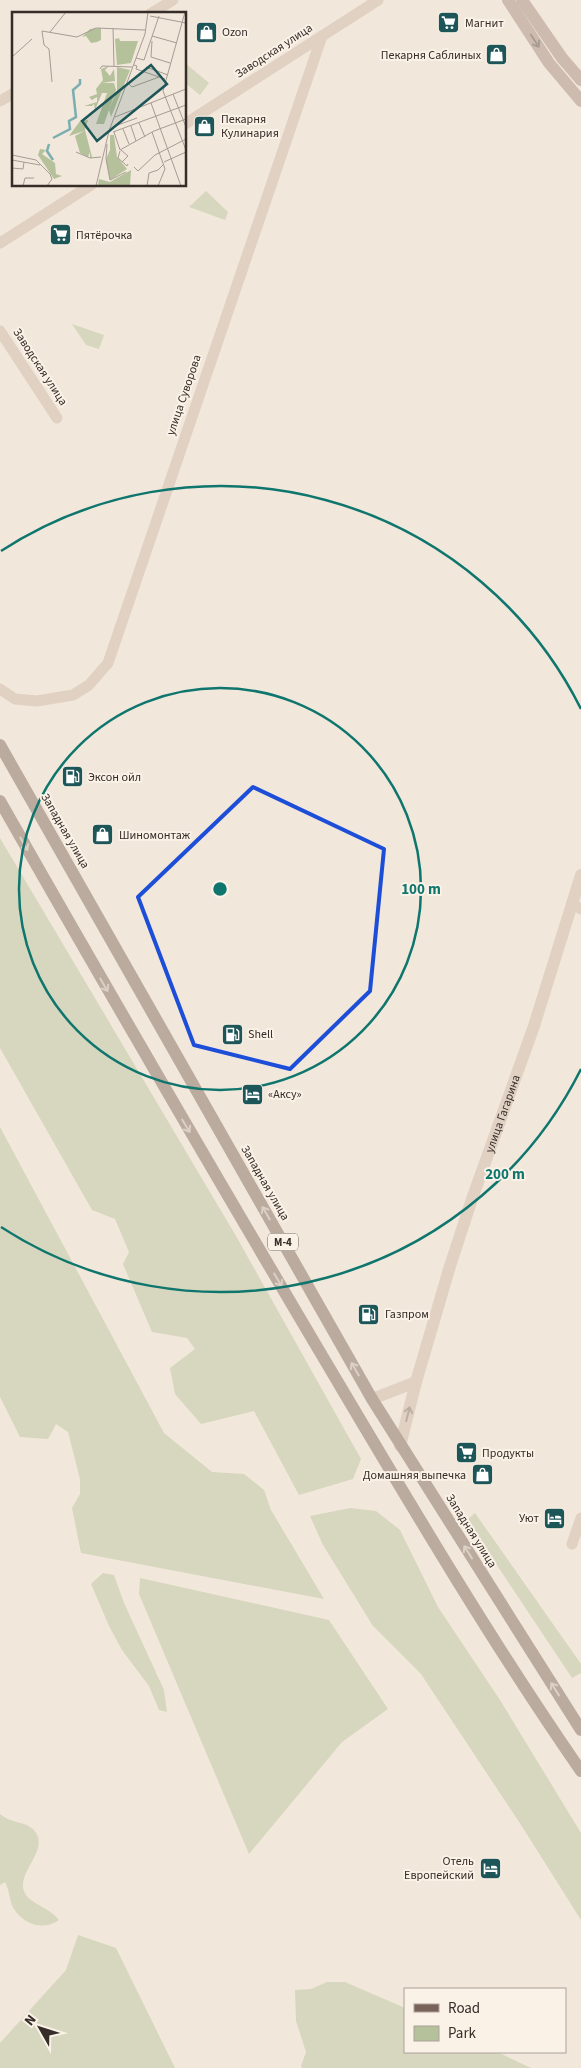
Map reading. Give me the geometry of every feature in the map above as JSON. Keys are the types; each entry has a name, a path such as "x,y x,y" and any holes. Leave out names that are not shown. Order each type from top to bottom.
{"main road":[{"path":"508,0 549,63 581,101"},
{"path":"522,0 562,58 581,80"},
{"name":"Западная улица","path":"0,745 372,1399 581,1730"},
{"name":"М-4","path":"0,802 140,1048 420,1521 501,1652 581,1771"}],"street":[{"path":"153,12 173,0"},
{"name":"Заводская улица","path":"186,123 378,0"},
{"name":"улица Суворова","path":"0,689 15,699 38,701 73,695 89,685 108,663 322,36"},
{"path":"0,101 12,93"},
{"path":"0,244 89,186"},
{"name":"Заводская улица","path":"0,330 57,418"},
{"name":"улица Гагарина","path":"400,1446 416,1382 464,1224 576,906 581,875"},
{"path":"372,1399 416,1382"},
{"path":"572,1544 581,1518"}],"highlighted area":[{"path":"253,787 384,849 370,991 290,1069 194,1045 138,897"}],"green space":[{"path":"186,64 209,83 200,95 186,84"},
{"path":"206,191 228,212 225,220 189,207"},
{"path":"72,324 104,335 99,349 86,345"},
{"path":"0,838 236,1236 361,1459 353,1479 299,1495 254,1411 201,1424 175,1394 170,1368 195,1349 187,1338 152,1332 123,1264 129,1252 115,1219 92,1210 0,1048"},
{"path":"0,1127 164,1433 212,1472 244,1474 264,1490 271,1510 324,1599 81,1553 72,1508 80,1494 80,1479 68,1432 56,1424 48,1439 20,1437 0,1397"},
{"path":"350,1508 376,1511 400,1530 438,1607 500,1700 581,1833 581,1920 523,1828 421,1674 373,1626 323,1545 310,1516"},
{"path":"475,1513 581,1664 581,1673 572,1678 467,1520"},
{"path":"103,1573 114,1575 124,1603 164,1690 167,1712 159,1710 149,1686 122,1650 109,1626 91,1584"},
{"path":"140,1578 329,1620 388,1709 342,1742 249,1854 139,1594"},
{"path":"0,1814 34,1830 38,1838 38,1846 24,1879 23,1887 26,1895 32,1901 51,1912 59,1920 41,1926 23,1919 12,1906 5,1882 0,1885"},
{"path":"78,1935 116,1948 175,2068 0,2068 0,2043 66,1970"},
{"path":"327,1982 345,1982 404,2008 404,2053 499,2053 531,2068 302,2068 306,2052 296,2021 295,1990 311,1989"}],"place":[{"name":"Магнит","path":"449,23"},
{"name":"Ozon","path":"206,32"},
{"name":"Пекарня Саблиных","path":"497,55"},
{"name":"Пекарня Кулинария","path":"205,126"},
{"name":"Пятёрочка","path":"60,235"},
{"name":"Эксон ойл","path":"72,777"},
{"name":"Шиномонтаж","path":"103,835"},
{"name":"Shell","path":"232,1034"},
{"name":"«Аксу»","path":"252,1094"},
{"name":"Газпром","path":"369,1314"},
{"name":"Продукты","path":"466,1453"},
{"name":"Домашняя выпечка","path":"482,1475"},
{"name":"Уют","path":"555,1518"},
{"name":"Отель Европейский","path":"490,1868"}]}
